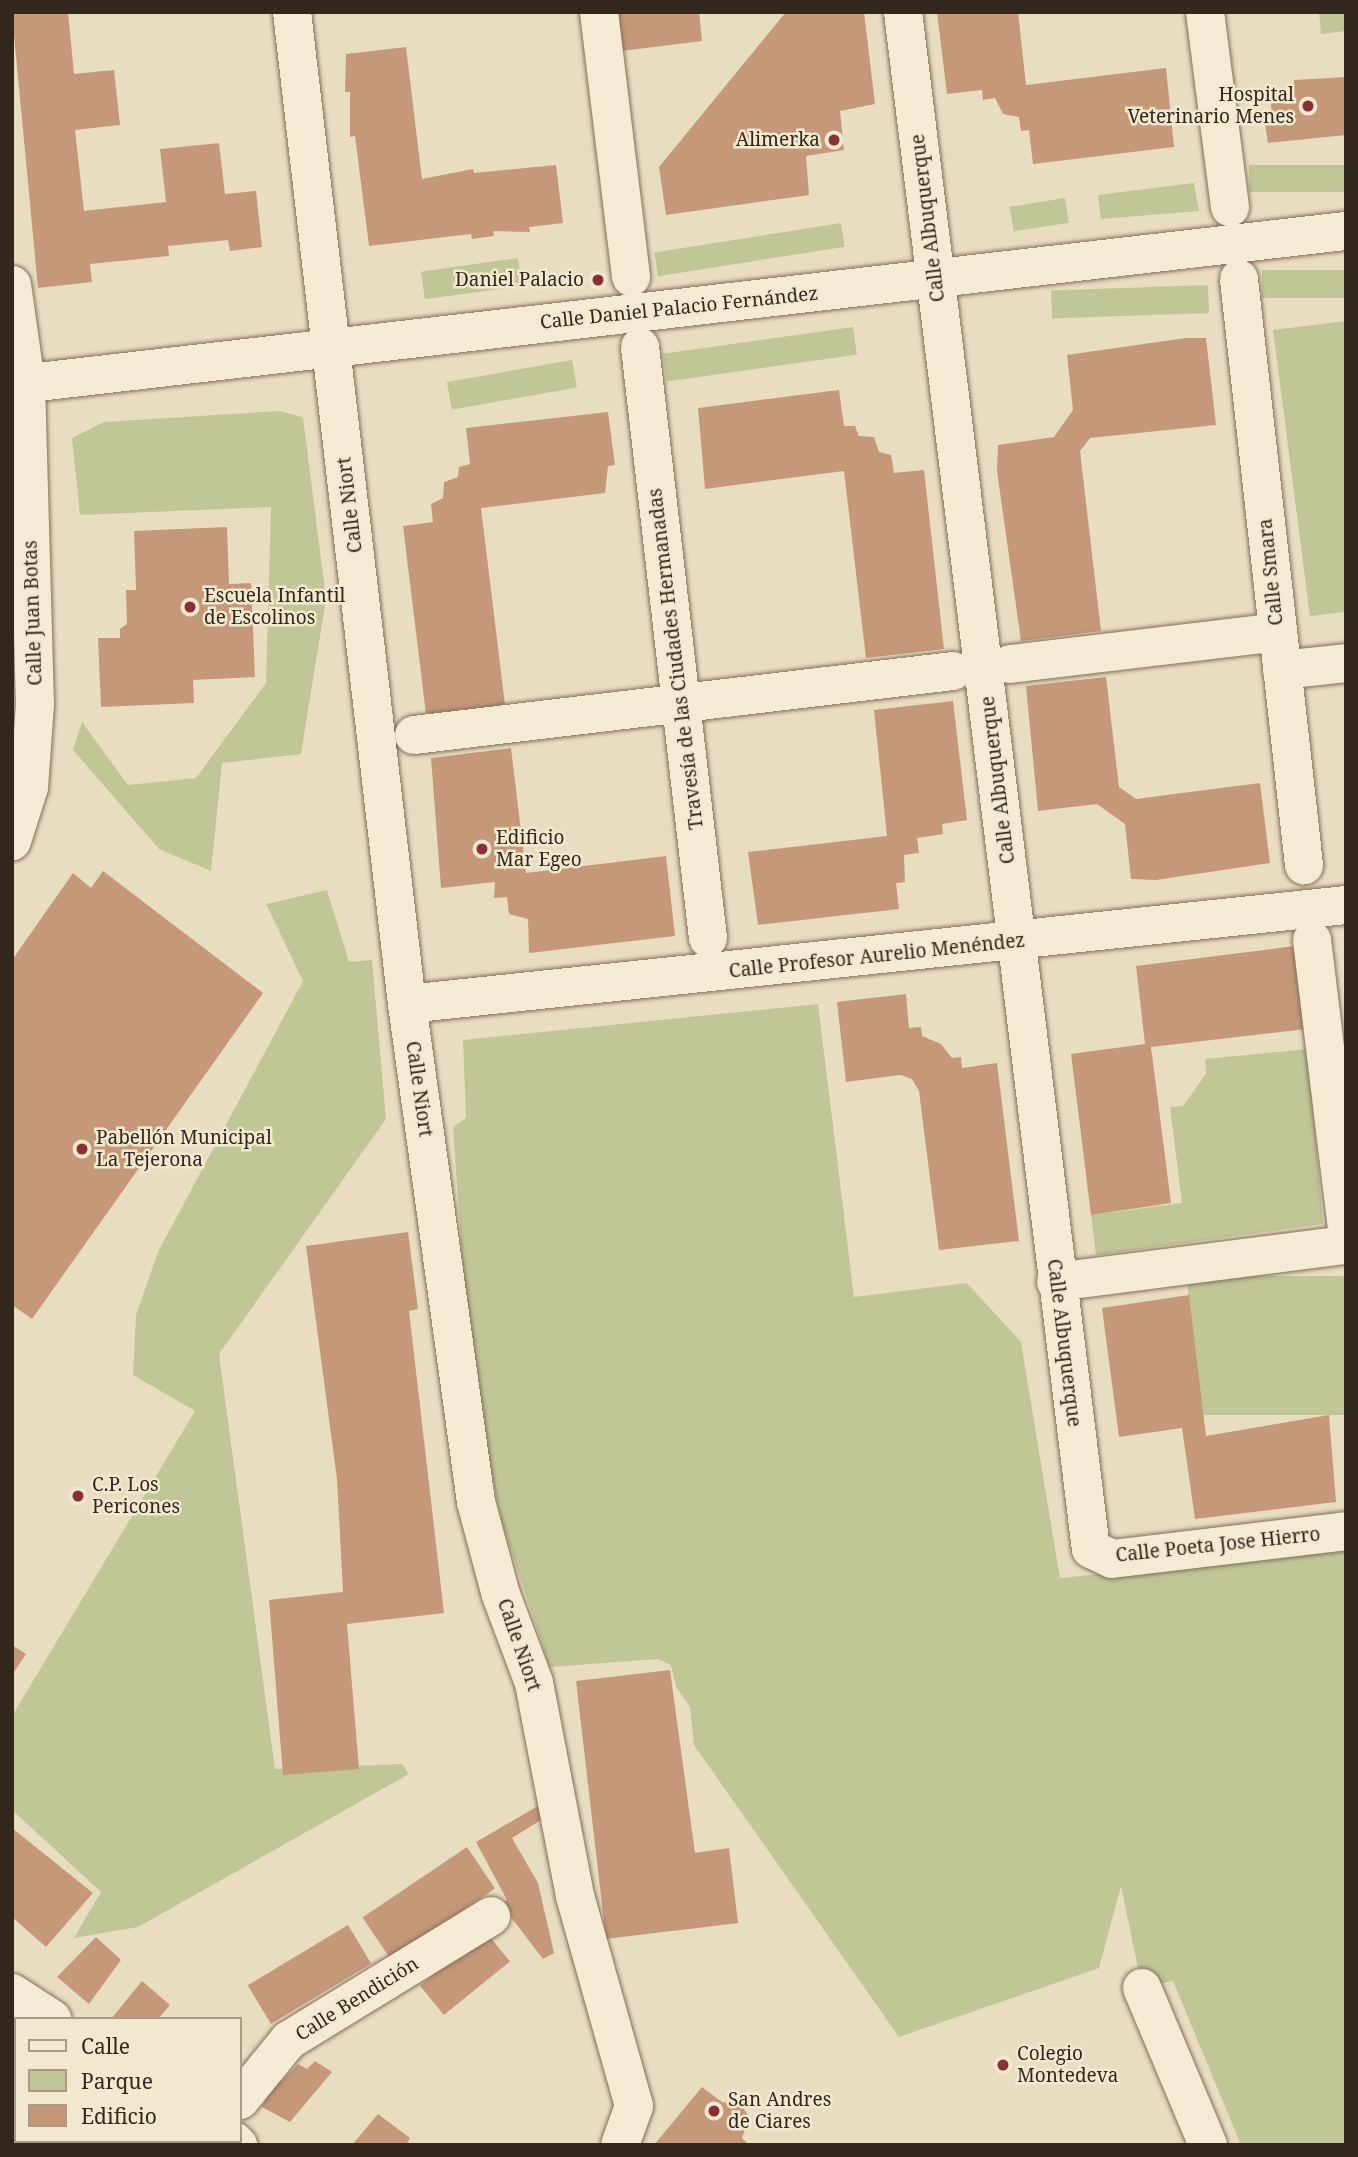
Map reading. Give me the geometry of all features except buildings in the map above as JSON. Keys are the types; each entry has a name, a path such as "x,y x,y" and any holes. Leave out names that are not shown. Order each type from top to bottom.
{"street":[{"name":"Calle Niort","path":"292,12 407,1004 476,1502 501,1595 534,1683 575,1896 634,2106 620,2145"},
{"path":"599,12 631,277"},
{"name":"Calle Albuquerque","path":"903,12 1056,1282 1091,1549"},
{"path":"1205,12 1230,207"},
{"name":"Calle Daniel Palacio Fernández","path":"19,384 332,345 1346,231"},
{"name":"Calle Smara","path":"1239,279 1304,865"},
{"name":"Calle Juan Botas","path":"12,285 36,704 29,787 12,841"},
{"name":"Travesía de las Ciudades Hermanadas","path":"641,363 708,938"},
{"path":"1010,664 1278,632"},
{"path":"1282,670 1346,663"},
{"path":"414,735 953,671"},
{"name":"Calle Profesor Aurelio Menéndez","path":"407,1004 1346,905"},
{"path":"1312,940 1346,1223"},
{"path":"1056,1282 1346,1245"},
{"name":"Calle Poeta Jose Hierro","path":"1091,1549 1112,1559 1346,1531"},
{"name":"Calle Bendición","path":"242,2098 289,2040 491,1916"},
{"path":"1142,1988 1208,2145"},
{"path":"12,1993 49,2017"}],"green space":[{"path":"1319,12 1346,12 1346,31 1321,34"},
{"path":"1249,165 1346,165 1346,192 1249,192"},
{"path":"1194,183 1199,211 1101,219 1098,195"},
{"path":"1065,198 1069,223 1014,231 1010,207"},
{"path":"841,223 845,247 658,276 654,253"},
{"path":"518,258 522,286 425,299 421,272"},
{"path":"1262,270 1346,270 1346,298 1262,298"},
{"path":"1208,285 1209,313 1052,318 1051,290"},
{"path":"1346,321 1346,612 1310,616 1273,330"},
{"path":"853,327 857,355 667,381 663,354"},
{"path":"572,360 577,388 452,410 447,382"},
{"path":"279,411 303,417 326,599 301,754 222,763 211,871 159,849 73,750 82,722 128,785 196,778 266,683 271,507 80,515 72,438 104,422"},
{"path":"327,890 349,962 372,960 386,1119 219,1354 275,1769 402,1764 409,1774 138,1927 74,1938 101,1892 12,1810 12,1716 195,1411 133,1375 136,1315 158,1252 303,981 266,904"},
{"path":"818,1004 854,1297 967,1283 1021,1342 1060,1578 1346,1550 1346,2145 1241,2145 1173,1981 1142,1988 1121,1886 1099,1968 899,2037 694,1745 690,1707 676,1687 671,1665 657,1659 550,1667 502,1523 470,1372 453,1127 466,1118 463,1040"},
{"path":"1308,1049 1323,1224 1096,1255 1091,1215 1182,1203 1170,1107 1183,1106 1206,1074 1205,1059"},
{"path":"1188,1276 1346,1276 1346,1415 1188,1415"}],"place":[{"name":"Hospital Veterinario Menes","path":"1308,106"},
{"name":"Alimerka","path":"834,140"},
{"name":"Daniel Palacio","path":"598,280"},
{"name":"Escuela Infantil de Escolinos","path":"190,607"},
{"name":"Edificio Mar Egeo","path":"482,849"},
{"name":"Pabellón Municipal La Tejerona","path":"82,1149"},
{"name":"C.P. Los Pericones","path":"78,1496"},
{"name":"Colegio Montedeva","path":"1003,2065"},
{"name":"San Andres de Ciares","path":"714,2111"}]}
